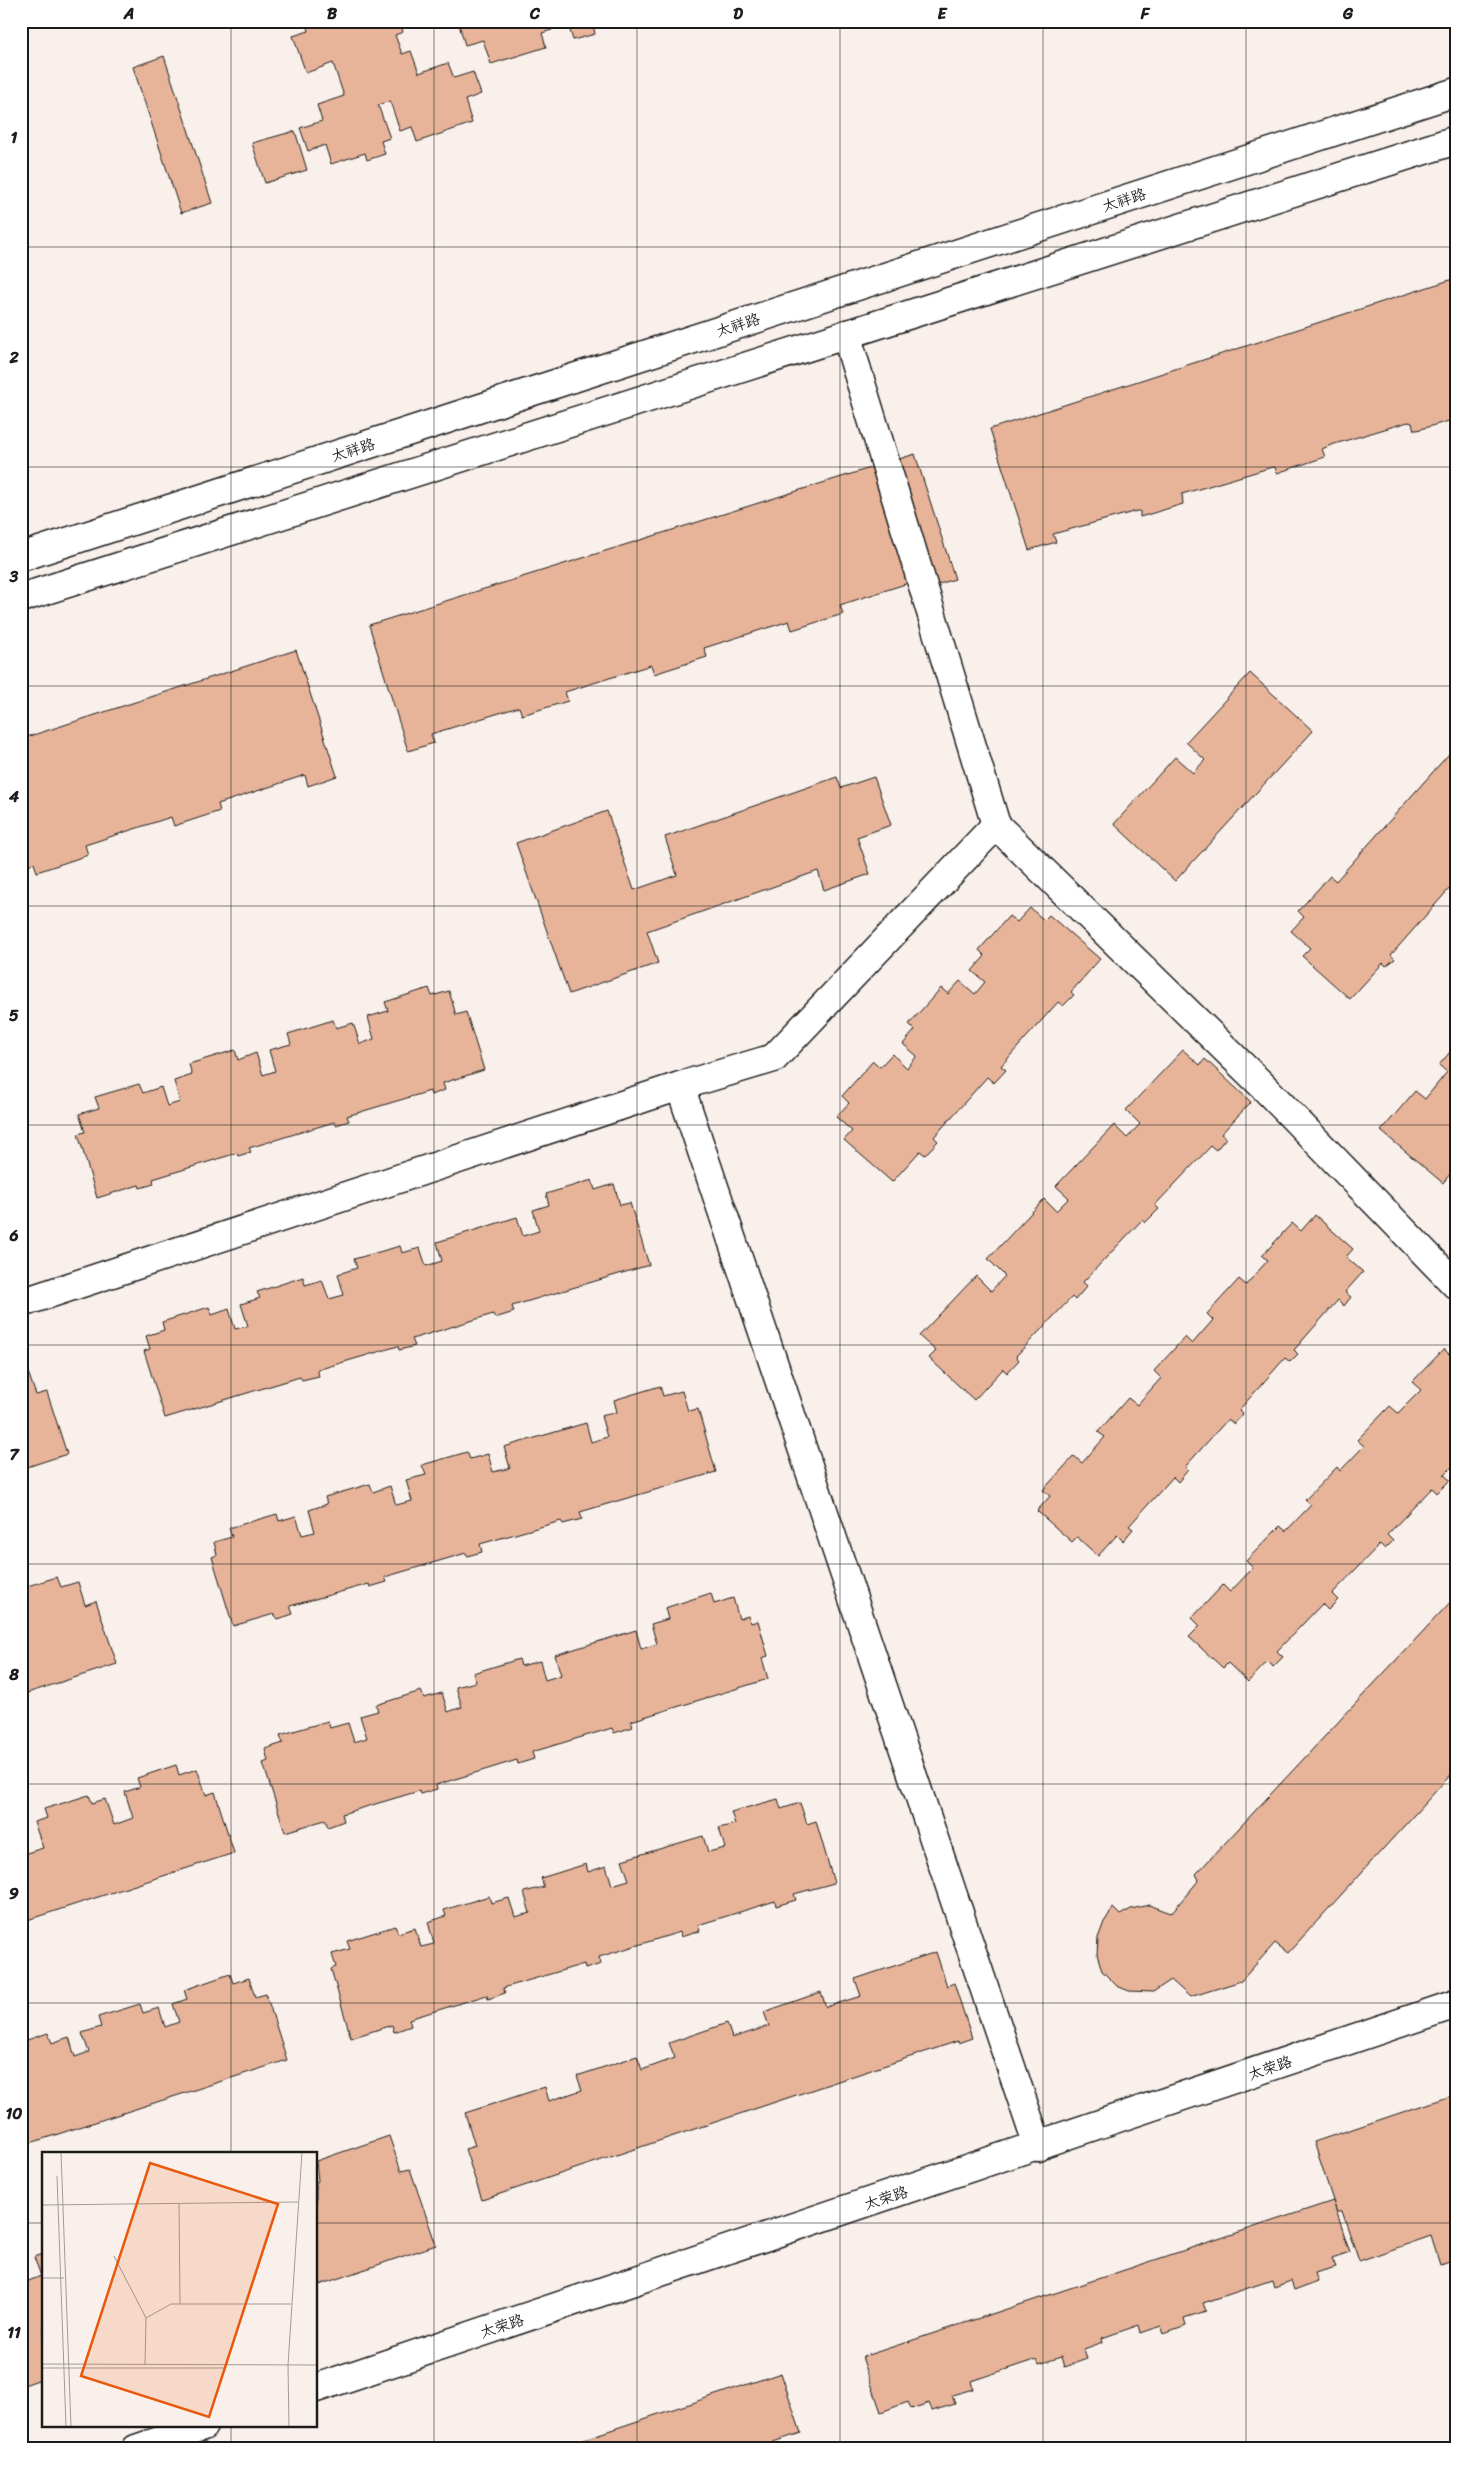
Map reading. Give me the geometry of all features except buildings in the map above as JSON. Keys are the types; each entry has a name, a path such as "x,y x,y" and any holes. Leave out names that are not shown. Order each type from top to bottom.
{"street":[{"name":"太祥路","path":"21,557 1456,92"},
{"path":"21,598 1456,140"},
{"path":"846,334 996,825 1261,1084 1456,1284"},
{"path":"21,1303 680,1086 774,1058 996,825"},
{"path":"680,1086 1038,2147"},
{"name":"太荣路","path":"318,2387 1038,2147 1456,2004"},
{"path":"136,2449 197,2428"}]}
